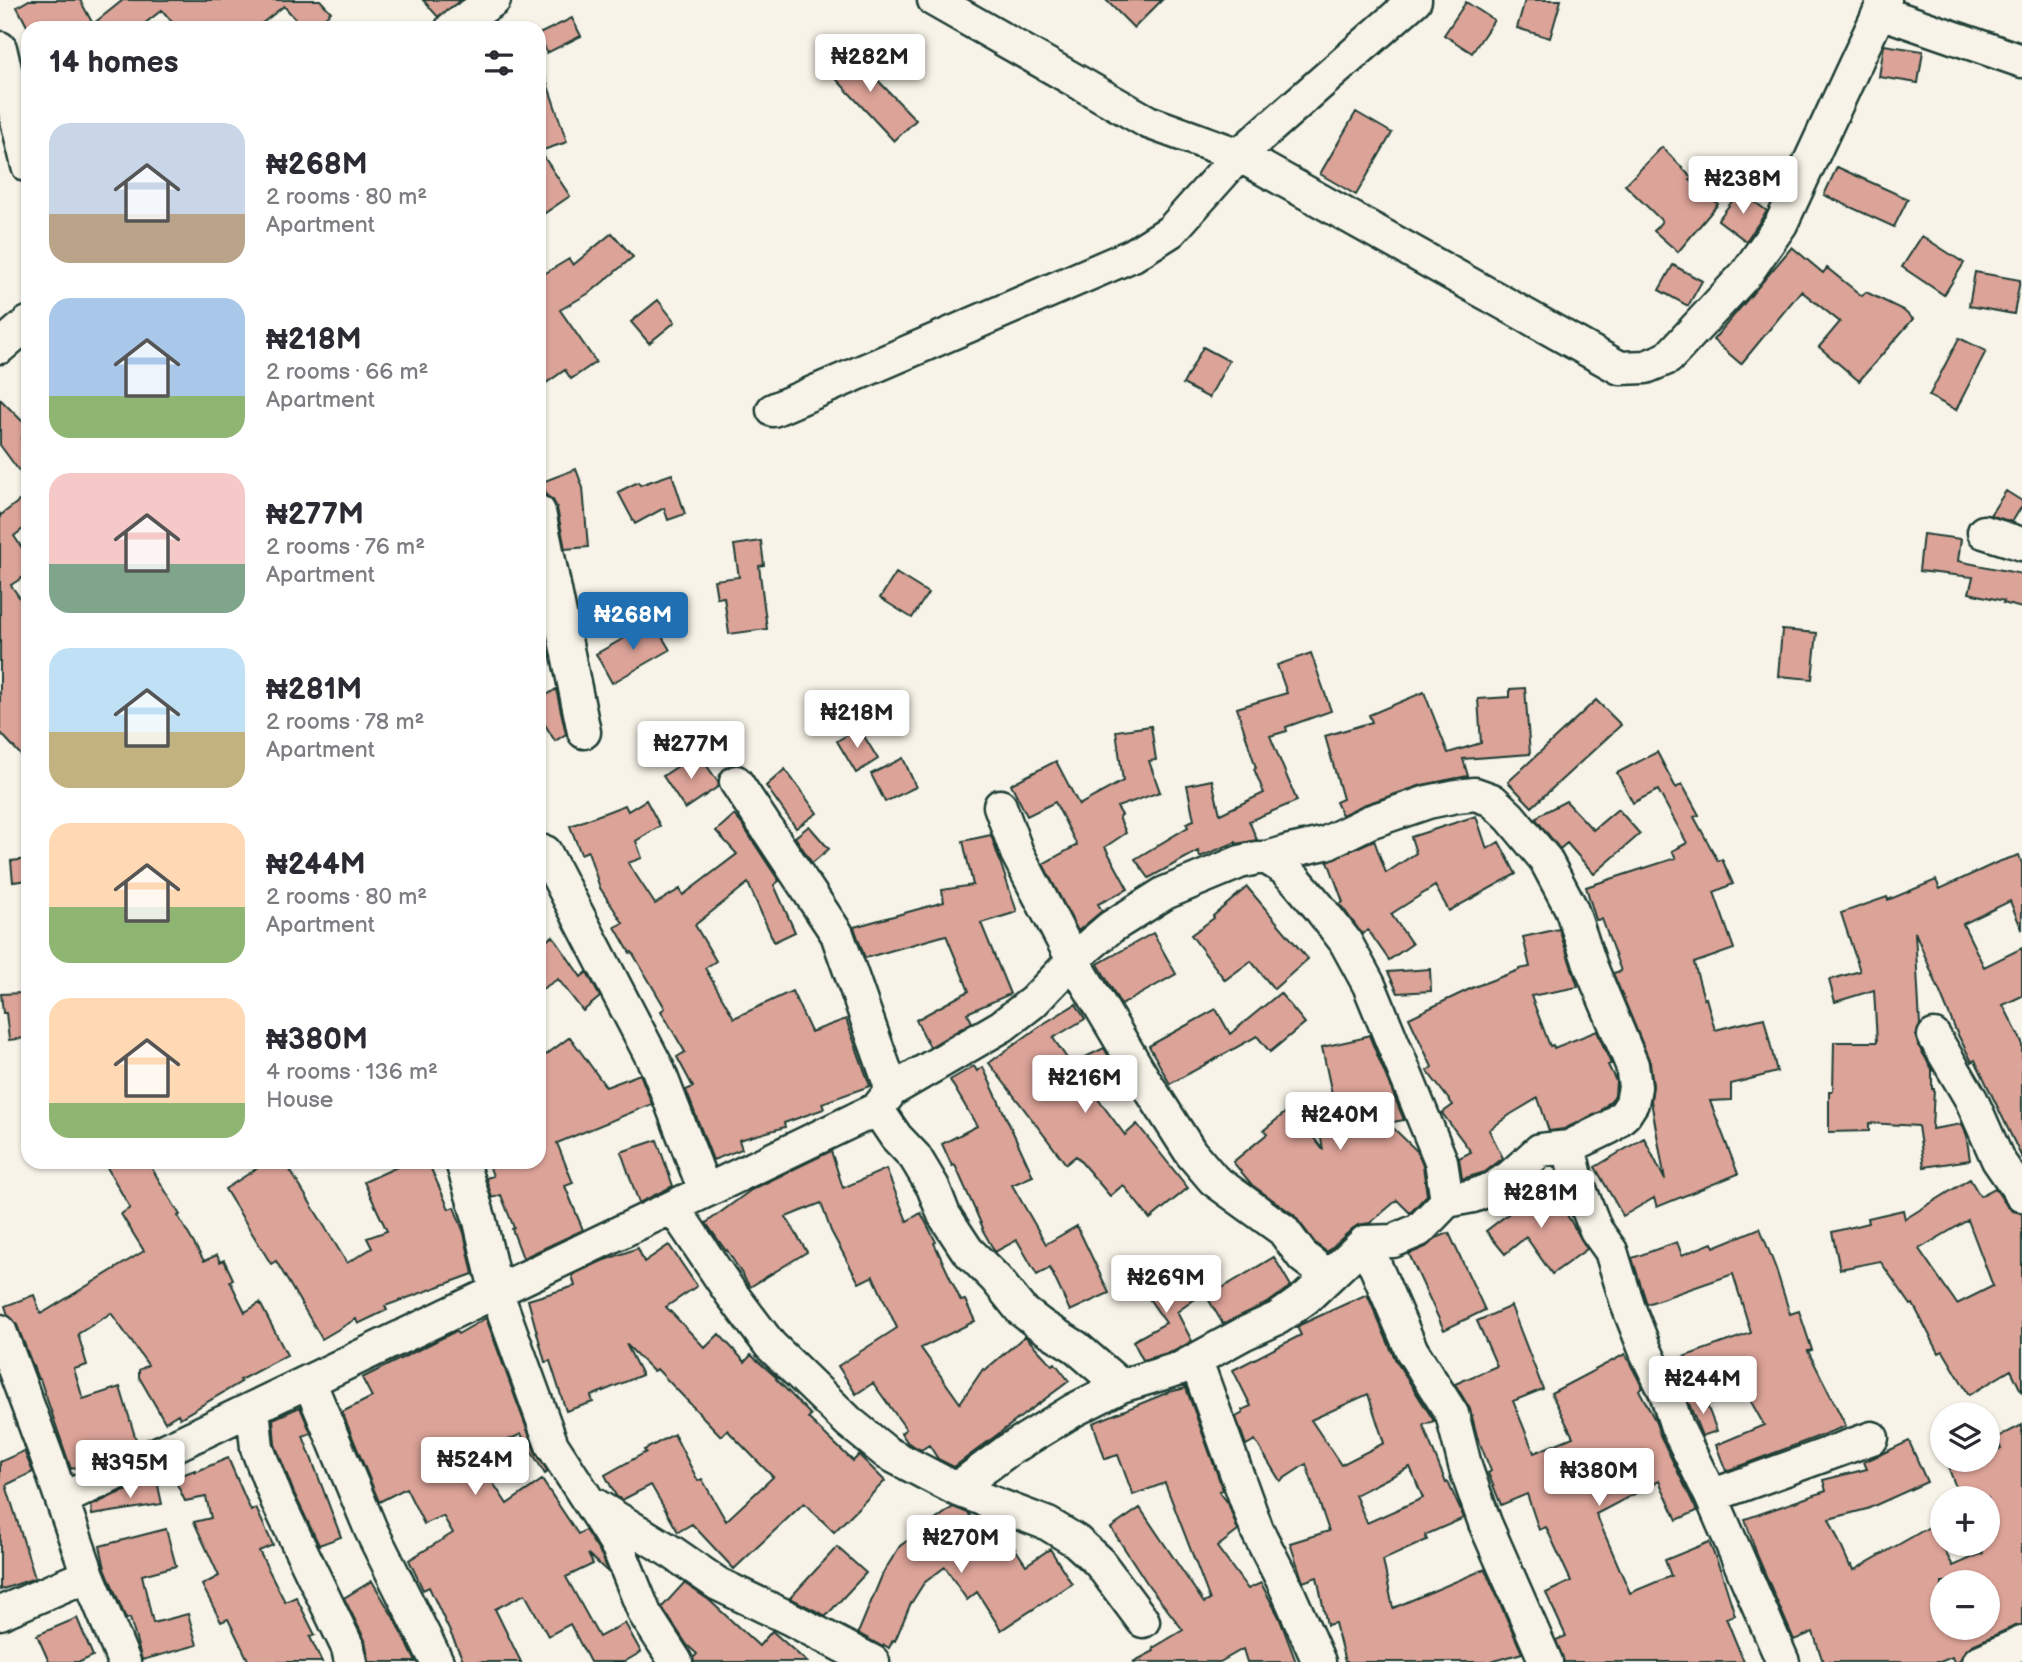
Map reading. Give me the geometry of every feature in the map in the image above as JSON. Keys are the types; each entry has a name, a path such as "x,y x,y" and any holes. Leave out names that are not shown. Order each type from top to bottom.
{"street":[{"path":"462,21 494,0"},
{"path":"934,0 1148,122 1240,155 1620,369 1646,367 1668,358 1746,274 1781,224 1882,6 2022,61"},
{"path":"773,410 1133,255 1171,230 1240,155 1415,0"},
{"path":"0,48 21,136"},
{"path":"0,347 21,329"},
{"path":"1984,532 2022,544"},
{"path":"546,546 584,732"},
{"path":"736,782 837,934 896,1137 915,1157 933,1187 944,1214 967,1250 996,1279 1021,1310 1076,1346 1121,1386"},
{"path":"62,1499 673,1207 885,1100 1002,1026 1033,1002 1073,960 1111,928 1165,893 1240,862 1326,843 1368,822 1428,802 1475,794 1492,800 1545,859 1571,908 1591,967 1632,1065 1635,1087 1632,1103 1625,1114 1609,1127 1569,1147 1540,1150 1510,1177 1493,1188 1473,1196 1447,1201 1419,1230 1393,1241 1365,1242 1306,1298 1278,1318 1181,1368 1121,1386 1074,1410 1007,1451 956,1489"},
{"path":"1000,806 1017,853 1073,960 1191,1153 1214,1180 1283,1230 1303,1257 1328,1276"},
{"path":"546,854 659,1069 705,1191"},
{"path":"1267,858 1296,880 1318,906 1345,941 1369,985 1441,1161 1447,1201"},
{"path":"1934,1036 1971,1099 1998,1160 2022,1195"},
{"path":"1569,1147 1578,1184 1597,1230 1611,1251 1628,1306 1666,1393 1677,1427 1711,1496 1783,1662"},
{"path":"464,1169 480,1221 496,1291 552,1445 618,1547 645,1614 676,1662"},
{"path":"673,1207 730,1292 770,1345 849,1422 887,1452 956,1489 1048,1524 1076,1541 1099,1562 1143,1620"},
{"path":"1365,1242 1412,1352 1452,1414 1466,1469 1485,1523 1546,1662"},
{"path":"0,1331 88,1575 124,1662"},
{"path":"1196,1361 1256,1530 1283,1581 1319,1662"},
{"path":"309,1381 371,1530 436,1662"},
{"path":"253,1408 257,1448 278,1500 348,1647 351,1662"},
{"path":"1711,1496 1872,1438"},
{"path":"590,1502 718,1584 873,1662"},
{"path":"0,1613 88,1575"},
{"path":"1979,1662 2022,1643"}],"building":[{"path":"29,0 80,0 91,21 24,21 17,7"},
{"path":"123,0 320,0 331,12 320,21 297,21 284,6 265,21 171,21 162,10 148,21 97,21"},
{"path":"423,0 461,0 438,17"},
{"path":"1106,0 1162,0 1134,28"},
{"path":"1525,0 1561,0 1550,38 1517,28"},
{"path":"1466,2 1494,20 1472,53 1444,35"},
{"path":"572,18 581,36 547,53 546,31"},
{"path":"1884,45 1923,51 1918,83 1879,77"},
{"path":"845,46 916,120 894,141 824,66"},
{"path":"546,80 567,142 546,149"},
{"path":"1356,112 1392,133 1356,195 1320,174"},
{"path":"1662,147 1692,178 1690,180 1718,204 1678,252 1654,231 1662,221 1625,185"},
{"path":"546,160 570,196 546,212"},
{"path":"1837,167 1908,199 1894,227 1824,195"},
{"path":"1740,191 1767,211 1746,241 1718,220"},
{"path":"612,233 633,257 591,292 560,310 596,362 571,379 565,370 546,383 546,273 569,259 573,265"},
{"path":"1922,236 1964,263 1944,295 1902,267"},
{"path":"1792,247 1823,273 1827,268 1862,296 1866,292 1903,310 1913,319 1859,381 1819,347 1840,322 1801,291 1741,364 1713,340"},
{"path":"1673,265 1702,281 1688,306 1659,290"},
{"path":"1975,272 2020,280 2014,314 1969,306"},
{"path":"658,300 675,322 649,343 631,322"},
{"path":"1959,338 1986,351 1956,410 1929,396"},
{"path":"1203,347 1229,361 1209,398 1183,384"},
{"path":"0,399 21,420 21,474 0,445"},
{"path":"576,469 583,488 588,547 565,549 557,508 546,493 546,480"},
{"path":"672,474 685,514 668,520 664,508 635,524 618,492 638,482 640,485"},
{"path":"2006,491 2022,501 2022,506 2012,522 1990,515"},
{"path":"21,499 21,530 14,536 21,546 21,579 11,585 21,600 21,755 0,732 1,515"},
{"path":"1923,534 1961,539 1958,561 2022,574 2022,608 1969,593 1973,577 1919,571"},
{"path":"761,541 764,565 759,566 767,629 729,634 724,597 717,598 714,580 739,577 734,545"},
{"path":"896,573 928,593 912,618 880,598"},
{"path":"653,622 670,650 612,683 596,654"},
{"path":"1782,630 1817,633 1812,679 1778,676"},
{"path":"1311,653 1331,711 1286,727 1287,731 1270,736 1297,801 1249,821 1257,840 1236,842 1200,857 1198,851 1149,878 1135,859 1188,827 1186,823 1194,820 1187,785 1212,780 1220,814 1264,793 1254,769 1256,768 1237,708 1287,693 1277,665"},
{"path":"1525,688 1530,754 1463,759 1468,776 1422,785 1342,815 1336,802 1343,799 1325,736 1372,722 1369,715 1424,692 1448,753 1481,743 1478,699 1510,697 1510,689"},
{"path":"556,689 566,734 555,741 546,726 546,695"},
{"path":"1596,700 1621,725 1532,807 1508,782"},
{"path":"1151,726 1156,760 1149,761 1160,792 1117,807 1122,815 1119,817 1126,833 1105,847 1128,889 1098,904 1102,911 1078,931 1043,864 1077,845 1055,802 1027,816 1011,784 1056,761 1079,805 1123,781 1116,731"},
{"path":"859,728 878,759 856,773 837,741"},
{"path":"1657,752 1676,788 1682,784 1699,815 1694,817 1718,861 1722,859 1733,884 1714,892 1734,949 1694,963 1715,1030 1764,1018 1777,1072 1731,1084 1731,1100 1710,1101 1738,1174 1657,1207 1654,1198 1623,1216 1595,1167 1644,1138 1665,1180 1651,1101 1653,1085 1650,1062 1613,973 1621,971 1602,919 1596,920 1586,887 1676,858 1672,851 1687,843 1658,790 1633,803 1617,773"},
{"path":"698,753 719,786 685,809 663,776"},
{"path":"903,758 916,787 885,802 871,774"},
{"path":"785,769 817,813 796,828 766,786"},
{"path":"646,800 660,826 636,841 642,858 628,863 655,904 680,889 683,895 737,854 716,831 734,815 779,881 774,885 795,932 774,942 748,883 695,925 716,961 705,968 734,1018 792,991 811,1032 846,1019 870,1086 822,1103 824,1109 784,1123 785,1127 739,1140 742,1149 713,1160 686,1090 693,1087 677,1057 685,1052 661,1011 665,1008 615,927 623,923 600,888 588,851 581,854 570,826 625,805 628,811"},
{"path":"1566,801 1593,830 1618,809 1640,834 1594,874 1567,843 1560,849 1536,819"},
{"path":"1476,816 1487,849 1499,842 1516,874 1449,911 1435,886 1391,914 1412,944 1389,960 1368,930 1362,934 1340,904 1343,902 1328,861 1374,840 1386,873 1416,853 1411,837"},
{"path":"809,826 829,849 812,863 795,837"},
{"path":"991,835 1017,912 981,923 1010,994 967,1013 972,1022 930,1047 916,1020 969,991 946,935 865,958 854,927 944,902 942,890 973,885 963,841"},
{"path":"2019,855 2022,864 2022,930 2010,901 1963,924 1984,967 2022,948 2022,996 2003,1005 2022,1042 2022,1158 1975,1060 1972,1062 1956,1031 1915,932 1920,1025 1916,1037 1932,1069 1932,1129 1962,1124 1970,1160 1924,1167 1918,1126 1869,1123 1869,1131 1829,1132 1829,1091 1833,1091 1834,1042 1877,1042 1874,990 1835,1002 1829,980 1860,971 1841,913 1887,897 1888,900 1936,880 1940,889"},
{"path":"21,860 21,881 13,882 11,861"},
{"path":"1247,887 1308,959 1274,989 1251,961 1225,980 1191,935"},
{"path":"1559,929 1578,987 1531,996 1550,1046 1553,1045 1554,1048 1597,1031 1616,1081 1615,1096 1600,1112 1564,1129 1549,1131 1538,1098 1489,1130 1503,1158 1485,1172 1462,1179 1459,1158 1471,1152 1442,1113 1453,1105 1427,1071 1432,1067 1409,1018 1474,987 1530,967 1523,937"},
{"path":"1153,933 1176,974 1121,1005 1098,964"},
{"path":"553,936 581,977 587,972 600,997 583,1011 558,979 546,987 546,941"},
{"path":"1430,969 1431,991 1398,993 1388,972"},
{"path":"21,993 21,1038 9,1040 1,994"},
{"path":"1280,993 1305,1023 1270,1052 1257,1036 1170,1084 1149,1046 1216,1009 1230,1034"},
{"path":"1076,1004 1085,1019 1053,1038 1071,1064 1104,1048 1120,1076 1092,1091 1125,1135 1137,1124 1188,1188 1150,1219 1123,1185 1110,1196 1076,1156 1066,1164 989,1063"},
{"path":"1369,1035 1404,1120 1388,1123 1417,1151 1423,1166 1427,1195 1410,1213 1397,1200 1370,1223 1352,1229 1327,1252 1316,1244 1294,1215 1252,1185 1233,1162 1267,1134 1264,1130 1291,1108 1323,1150 1315,1102 1333,1099 1322,1047"},
{"path":"570,1037 606,1087 640,1074 652,1104 557,1143 573,1183 565,1186 583,1230 523,1258 501,1195 492,1198 486,1178 493,1176 490,1169 546,1169 546,1055"},
{"path":"974,1066 977,1071 983,1067 1033,1176 1012,1185 1046,1244 1077,1226 1109,1293 1070,1311 1050,1268 1037,1275 1017,1240 995,1252 982,1229 955,1165 952,1166 942,1144 977,1126 950,1080"},
{"path":"657,1140 673,1186 639,1203 621,1152"},
{"path":"831,1151 843,1188 886,1169 907,1221 921,1213 936,1242 934,1243 961,1301 965,1300 975,1321 921,1348 960,1403 983,1369 1025,1336 1052,1365 1055,1363 1069,1381 954,1467 938,1459 929,1445 921,1450 908,1443 901,1433 906,1429 873,1383 856,1394 838,1366 897,1328 873,1276 859,1283 831,1231 821,1203 786,1217 807,1252 750,1287 706,1223 751,1190"},
{"path":"108,1169 152,1169 204,1261 217,1255 220,1262 224,1260 233,1279 230,1281 245,1312 260,1303 287,1355 240,1380 241,1382 180,1418 178,1414 165,1422 139,1377 139,1370 148,1365 111,1313 78,1334 87,1365 74,1369 83,1399 120,1387 137,1443 105,1458 71,1469 40,1379 17,1325 8,1315 5,1306 34,1295 41,1314 144,1251 121,1214 130,1208"},
{"path":"256,1169 289,1169 347,1263 372,1248 367,1238 387,1231 364,1182 393,1169 431,1169 449,1209 454,1207 464,1233 473,1274 385,1306 387,1310 358,1324 356,1319 322,1339 276,1261 271,1264 225,1189"},
{"path":"1970,1179 1980,1196 1995,1188 2007,1206 2021,1213 2022,1393 2011,1370 1969,1395 1943,1351 1939,1353 1913,1304 1911,1305 1880,1261 1840,1269 1832,1232 1869,1223 1868,1218 1903,1210 1905,1219","holes":["1968,1220 1993,1286 1957,1304 1919,1249"]},
{"path":"1547,1184 1565,1207 1563,1208 1587,1249 1552,1274 1526,1237 1505,1254 1486,1231"},
{"path":"1760,1228 1790,1314 1799,1311 1812,1350 1808,1351 1846,1426 1726,1471 1716,1445 1764,1425 1735,1373 1690,1388 1680,1358 1751,1333 1733,1274 1647,1304 1632,1258 1677,1242 1682,1255 1712,1243 1714,1247"},
{"path":"1449,1233 1485,1310 1444,1330 1409,1254"},
{"path":"669,1245 697,1286 666,1307 705,1348 719,1334 745,1362 751,1355 777,1378 811,1415 808,1418 853,1461 859,1455 885,1481 834,1532 804,1503 734,1569 692,1524 678,1532 651,1485 622,1500 616,1496 605,1475 674,1434 698,1481 702,1479 726,1521 773,1477 727,1430 721,1436 657,1369 653,1371 626,1344 642,1375 591,1396 593,1402 566,1411 550,1361 545,1362 528,1300 575,1286 572,1275 602,1261 638,1248 644,1262"},
{"path":"1274,1257 1291,1286 1269,1302 1223,1324 1207,1297"},
{"path":"1171,1265 1195,1299 1177,1312 1192,1341 1174,1351 1143,1360 1133,1341 1166,1323 1140,1286"},
{"path":"1367,1294 1396,1361 1434,1421 1423,1425 1446,1483 1448,1482 1464,1518 1425,1535 1427,1540 1383,1560 1393,1608 1485,1569 1522,1653 1491,1662 1345,1662 1335,1623 1327,1625 1317,1577 1303,1582 1290,1543 1329,1531 1306,1464 1280,1481 1255,1440 1246,1445 1236,1417 1251,1406 1233,1370 1301,1335 1297,1327","holes":["1368,1394 1384,1443 1341,1465 1311,1420","1410,1467 1423,1498 1367,1523 1355,1495"]},
{"path":"1511,1306 1543,1389 1513,1401 1534,1453 1573,1437 1551,1393 1625,1354 1643,1388 1639,1390 1697,1511 1677,1520 1659,1481 1596,1514 1630,1593 1671,1576 1665,1560 1709,1542 1735,1615 1726,1618 1744,1662 1564,1662 1556,1640 1566,1636 1546,1593 1571,1581 1546,1527 1539,1530 1527,1494 1501,1505 1488,1473 1491,1471 1470,1409 1455,1384 1497,1366 1477,1321"},
{"path":"486,1318 535,1451 548,1472 545,1474 521,1434 490,1449 493,1455 480,1463 507,1504 542,1480 578,1534 585,1530 602,1556 609,1573 588,1554 593,1564 566,1577 599,1637 625,1623 641,1652 624,1662 590,1662 570,1624 548,1636 525,1594 495,1609 521,1662 464,1662 429,1587 423,1590 409,1560 453,1533 443,1516 424,1524 406,1488 379,1502 342,1412 372,1397 362,1378 456,1331 458,1334"},
{"path":"1186,1388 1223,1490 1219,1491 1228,1503 1238,1531 1217,1547 1248,1589 1261,1583 1279,1617 1296,1662 1247,1662 1243,1649 1220,1662 1133,1662 1183,1630 1149,1586 1111,1528 1140,1508 1204,1603 1210,1600 1165,1483 1133,1495 1118,1455 1105,1459 1093,1423 1169,1392"},
{"path":"1703,1395 1717,1431 1702,1436 1688,1401"},
{"path":"300,1407 311,1433 303,1436 341,1537 319,1545 294,1493 275,1444 273,1419"},
{"path":"2022,1425 2022,1625 2000,1633 2000,1570 1930,1570 1930,1640 1983,1640 1964,1652 1959,1662 1954,1662 1952,1657 1940,1662 1823,1662 1813,1632 1794,1640 1757,1555 1745,1519 1826,1491 1823,1480 1867,1469 1864,1462 1909,1441 1927,1482 1867,1509 1829,1519 1850,1566 1852,1565 1854,1570 1930,1527 1930,1556 1948,1556 1953,1566 1976,1556 2000,1556 2000,1486 1955,1486 1950,1472 2000,1472 2000,1436"},
{"path":"24,1451 33,1472 6,1485 35,1578 0,1590 0,1462"},
{"path":"228,1458 251,1511 256,1508 273,1545 259,1551 285,1602 296,1597 315,1635 310,1637 322,1662 249,1662 228,1619 221,1622 202,1585 219,1576 194,1522 211,1518 206,1497 185,1501 174,1478"},
{"path":"157,1481 162,1504 92,1515 91,1506 116,1494"},
{"path":"953,1507 968,1513 989,1542 1004,1532 1026,1565 1050,1549 1072,1584 1001,1630 977,1592 967,1600 945,1567 924,1583 889,1648 858,1633 883,1573 900,1546"},
{"path":"166,1529 176,1566 142,1575 153,1623 188,1614 197,1645 142,1660 130,1618 126,1619 105,1568 100,1546"},
{"path":"837,1547 866,1573 826,1616 790,1598"},
{"path":"372,1581 416,1662 369,1662 365,1640 344,1598"},
{"path":"684,1583 709,1600 759,1646 772,1631 807,1662 694,1662 693,1658 697,1654 687,1645 662,1607"},
{"path":"77,1618 93,1656 80,1662 49,1662 37,1635"}]}
